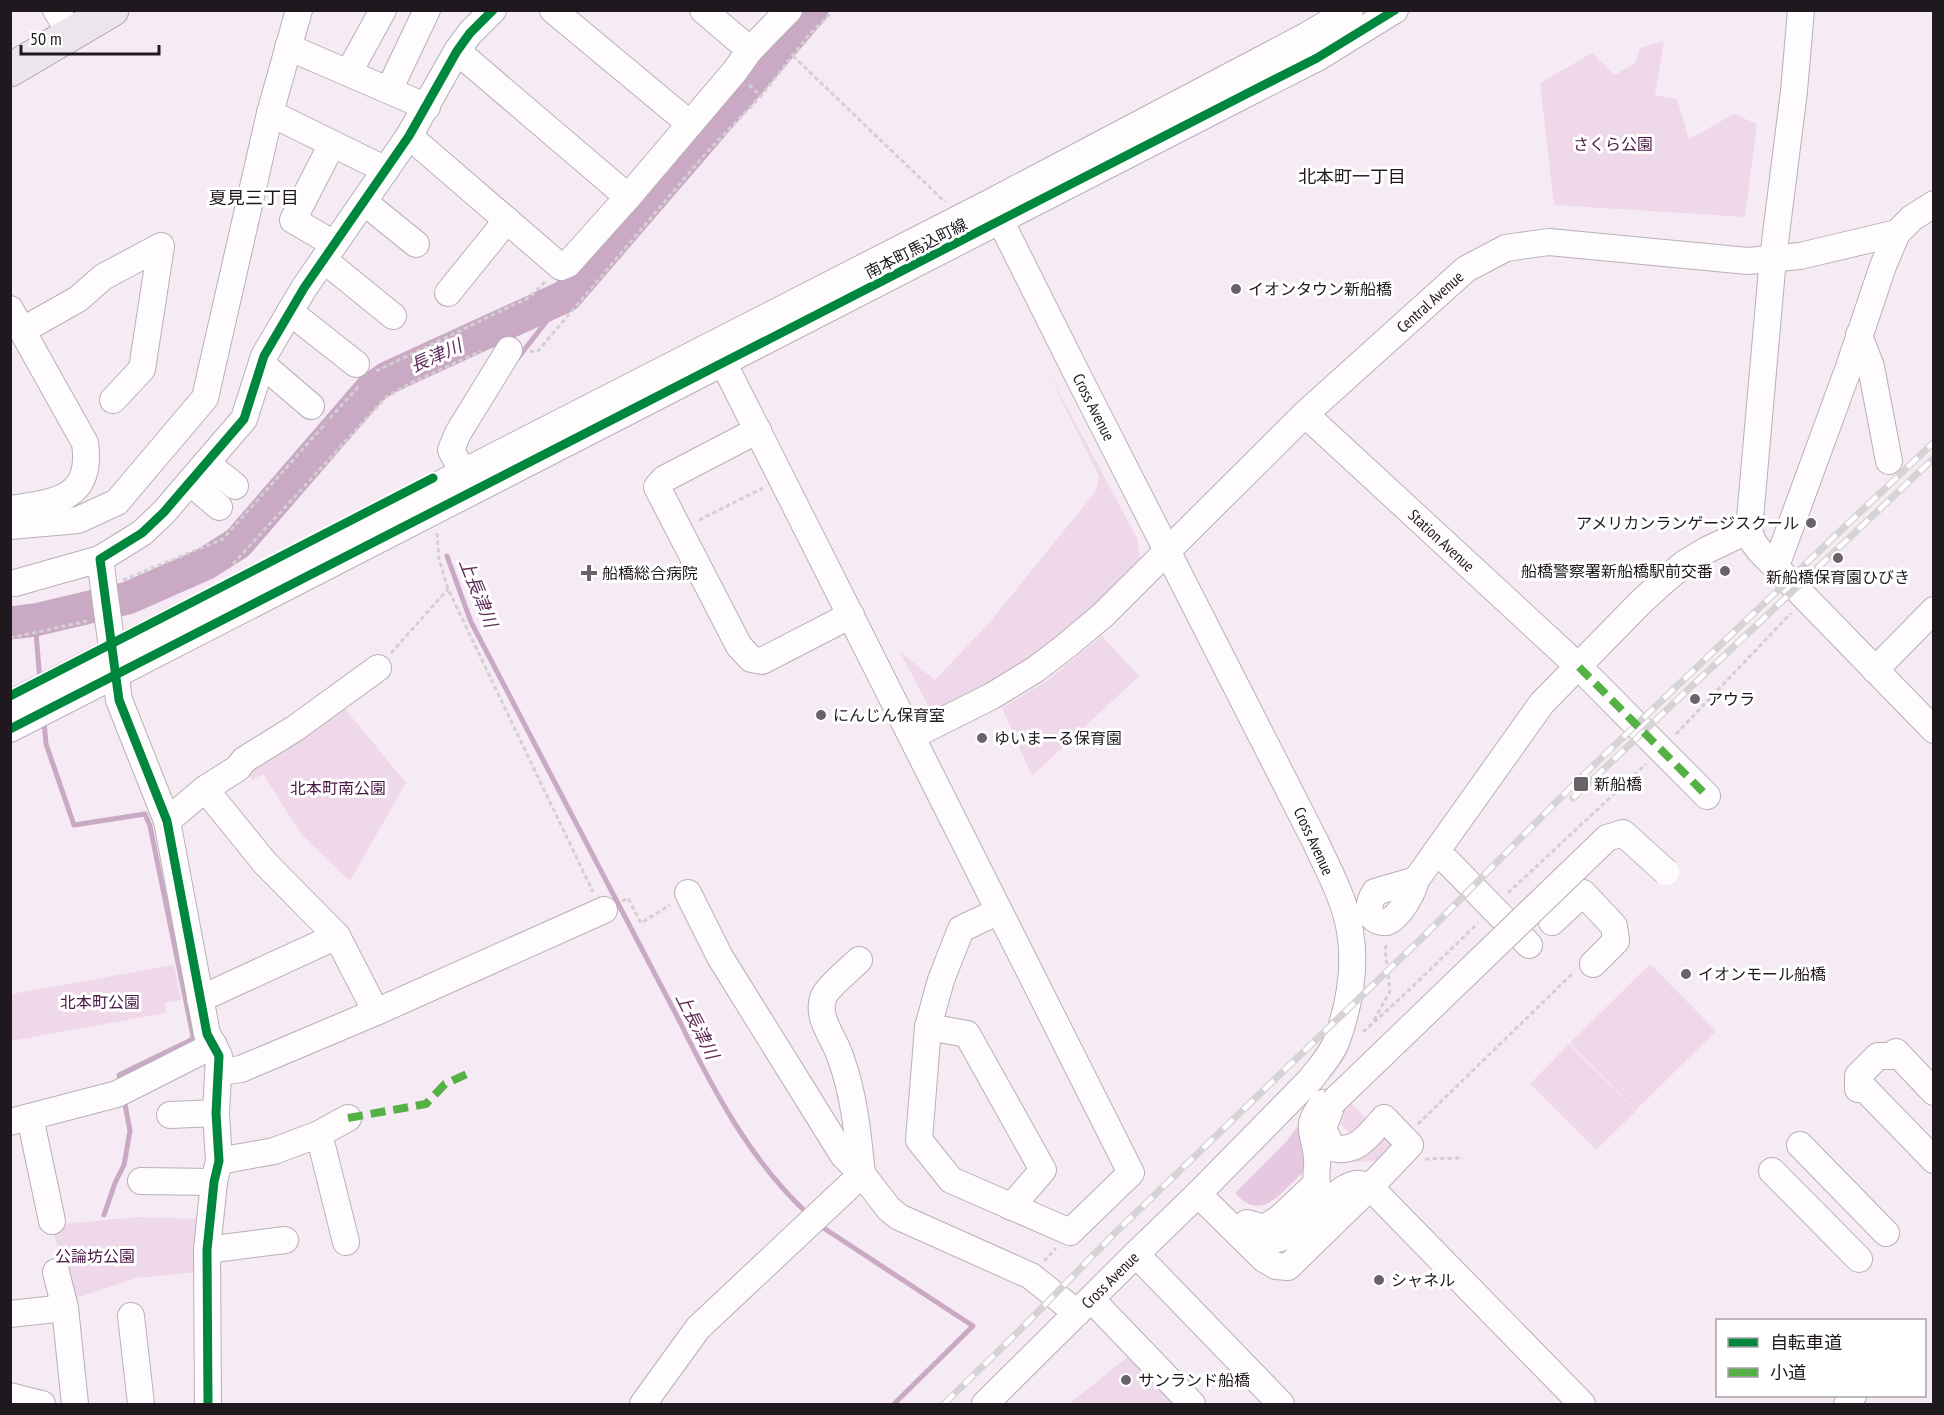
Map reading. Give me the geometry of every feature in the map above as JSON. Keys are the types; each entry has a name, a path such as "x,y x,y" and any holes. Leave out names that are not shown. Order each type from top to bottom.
{"main road":[{"path":"10,70 64,22 112,10"}],"street":[{"path":"10,526 78,520 117,502 205,398 270,114 299,10"},
{"path":"349,72 383,10"},
{"path":"389,90 427,10"},
{"path":"15,583 100,559 142,533 164,512 244,419 264,356 290,312 409,136 457,51 493,10"},
{"path":"554,10 690,124"},
{"path":"703,10 750,50"},
{"path":"409,136 561,267 568,264 628,197 735,71 750,50 789,10"},
{"name":"南本町馬込町線","path":"1311,47 1350,10"},
{"name":"南本町馬込町線","path":"114,663 441,505 467,482 1311,47 1395,10"},
{"path":"1802,10 1773,258 1749,530 1753,542 1934,730"},
{"path":"288,47 427,107"},
{"path":"457,51 628,197"},
{"path":"270,114 386,170"},
{"path":"332,144 293,220 329,252 393,316"},
{"path":"364,202 416,244"},
{"path":"1776,566 1883,266 1897,233 1912,218 1934,204"},
{"name":"南本町馬込町線","path":"467,482 724,363 996,211"},
{"name":"Cross Avenue","path":"985,1404 1205,1188 1283,1109 1325,1061 1336,1041 1352,972 1350,930 1342,904 1315,841 996,211"},
{"path":"447,293 507,220"},
{"name":"Central Avenue","path":"912,736 992,696 1036,669 1103,615 1305,414 1466,269 1506,248 1549,242 1741,261 1800,256 1897,233"},
{"path":"10,509 59,500 73,492 86,470 87,457 85,443 16,320 78,299 102,277 161,246 142,369 113,400"},
{"path":"290,312 361,375"},
{"path":"1859,335 1871,367 1889,461"},
{"path":"467,482 451,450 458,433 509,350"},
{"path":"724,363 1131,1173 1070,1232 951,1180 919,1140 928,1027 940,980 961,929 999,911"},
{"path":"262,364 311,406"},
{"name":"Station Avenue","path":"1305,414 1579,667 1707,796"},
{"path":"758,430 664,479 657,487 739,646 751,659 762,661 851,615"},
{"path":"206,463 235,486"},
{"path":"190,482 219,507"},
{"path":"117,502 142,533"},
{"path":"1387,922 1408,900 1416,880 1542,704 1641,602 1685,563 1749,530"},
{"path":"100,559 119,700 167,821 207,1034 219,1056 216,1113 217,1171 207,1250 208,1404"},
{"path":"1875,670 1934,610"},
{"path":"10,704 114,663"},
{"path":"10,729 114,663"},
{"path":"167,821 205,789 238,768 244,760 294,729 378,668"},
{"path":"205,789 265,863 337,936 376,1012"},
{"path":"1205,1188 1264,1259 1275,1265 1288,1267 1368,1184 1410,1145 1384,1118 1366,1138 1352,1149 1332,1148 1323,1128 1333,1102 1607,838 1623,833 1666,872"},
{"path":"1435,853 1448,862 1529,945"},
{"path":"1552,922 1583,893 1614,926 1616,941 1587,970"},
{"path":"688,894 720,957 843,1155 862,1173 890,1209 898,1217 1031,1276 1084,1306 1192,1404"},
{"path":"219,1072 241,1069 376,1012 604,910"},
{"path":"200,999 337,936"},
{"path":"859,960 824,995 821,1012 840,1055 848,1084 862,1173"},
{"path":"928,1027 966,1034 1043,1170 1011,1207"},
{"path":"52,1221 20,1120 117,1094 214,1045"},
{"path":"1934,1092 1894,1054 1878,1056 1858,1076 1860,1087 1934,1160"},
{"path":"1239,1215 1264,1228 1317,1183 1311,1134 1312,1117 1323,1103 1333,1102"},
{"path":"170,1115 216,1113"},
{"path":"141,1181 217,1171 319,1134 348,1118"},
{"path":"319,1134 346,1242"},
{"path":"1800,1145 1886,1233"},
{"path":"1239,1215 1266,1214 1316,1167 1339,1165 1366,1168 1379,1166 1401,1155"},
{"path":"1772,1171 1858,1259"},
{"path":"643,1404 698,1328 862,1173"},
{"path":"1275,1221 1286,1223 1333,1182 1344,1180 1368,1184 1590,1404"},
{"path":"1205,1188 1239,1215 1255,1233 1269,1240 1281,1238 1306,1221 1344,1187 1368,1184"},
{"path":"1368,1184 1582,1404"},
{"path":"207,1250 285,1240"},
{"path":"1136,1254 1281,1404"},
{"path":"56,1272 65,1308 75,1404"},
{"path":"10,1314 65,1308"},
{"path":"131,1316 141,1404"},
{"path":"10,1395 42,1404"}],"path":[{"path":"537,352 577,302 706,153 762,96 807,37 834,10"},
{"path":"793,56 951,208"},
{"path":"758,92 762,96"},
{"path":"104,588 224,539 361,375 530,297 561,267"},
{"path":"231,566 386,397 421,378 499,344 509,350"},
{"path":"679,529 764,488"},
{"path":"441,505 439,559 448,590 591,889 604,910"},
{"path":"378,668 448,590"},
{"path":"10,638 108,617"},
{"path":"628,898 641,923 688,894"},
{"path":"1357,1037 1493,908"},
{"path":"1371,1024 1389,990 1385,949 1390,930 1387,922"},
{"path":"1414,1128 1576,970 1587,970"},
{"path":"1031,1276 1070,1232"}],"green space":[{"name":"さくら公園","path":"1664,41 1655,95 1677,99 1689,139 1734,114 1757,124 1745,217 1554,205 1540,83 1592,53 1615,75 1635,63 1640,48"},
{"path":"1047,370 1137,538 1141,566 1036,659 934,717 900,652 935,680 989,623 1096,491 1099,476"},
{"path":"1102,636 1139,676 1032,776 1002,708 1048,680"},
{"name":"北本町南公園","path":"342,705 406,783 350,881 301,834 263,774 252,780 246,765"},
{"path":"1650,964 1716,1031 1636,1110 1570,1043"},
{"name":"北本町公園","path":"174,965 181,1000 165,1003 166,1013 11,1041 11,994"},
{"path":"1569,1044 1636,1111 1596,1150 1530,1084"},
{"path":"1351,1103 1371,1123 1355,1139 1335,1118"},
{"path":"1379,1131 1393,1146 1378,1161 1353,1162 1352,1158"},
{"name":"公論坊公園","path":"138,1217 201,1219 200,1272 137,1278 70,1300 52,1225"},
{"name":"サンランド船橋","path":"1129,1356 1176,1404 1069,1404"}],"shaded area":[{"path":"1304,1118 1309,1146 1308,1164 1305,1170 1278,1196 1265,1204 1258,1206 1243,1201 1235,1193 1286,1142"}],"waterway":[{"name":"長津川","path":"10,623 35,620 128,598 205,564 238,543 371,389 387,378 566,296 812,10"},
{"name":"上長津川","path":"518,358 566,296"},
{"name":"上長津川","path":"447,556 471,622 720,1100 751,1148 808,1214"},
{"path":"35,620 40,682"},
{"path":"44,721 46,744 74,825 145,814 150,826 193,1036 191,1040 119,1075 121,1084"},
{"path":"104,1215 124,1165 130,1131 124,1099"},
{"name":"上長津川","path":"819,1225 973,1326 894,1404"}],"railway":[{"path":"944,1404 1116,1232 1426,934 1577,781 1934,442"},
{"path":"1573,798 1934,458"}],"marked path":[{"path":"1579,667 1707,796"},
{"path":"348,1118 426,1104 445,1084 467,1074"}],"cycle path":[{"path":"208,1404 207,1250 214,1182 219,1161 216,1113 219,1056 207,1034 167,821 119,700 100,559 142,533 164,512 244,419 264,356 304,288 409,136 457,51 470,33 493,10"},
{"path":"10,729 1317,58 1395,10"},
{"path":"10,696 433,478"}],"place":[{"name":"イオンタウン新船橋","path":"1236,289"},
{"name":"アメリカンランゲージスクール","path":"1811,523"},
{"name":"新船橋保育園ひびき","path":"1838,558"},
{"name":"船橋警察署新船橋駅前交番","path":"1725,571"},
{"name":"船橋総合病院","path":"589,573"},
{"name":"アウラ","path":"1695,699"},
{"name":"にんじん保育室","path":"821,715"},
{"name":"ゆいまーる保育園","path":"982,738"},
{"name":"新船橋","path":"1581,784"},
{"name":"イオンモール船橋","path":"1686,974"},
{"name":"シャネル","path":"1379,1280"},
{"name":"サンランド船橋","path":"1126,1380"}],"district":[{"name":"北本町一丁目","path":"1352,177"},
{"name":"夏見三丁目","path":"254,198"}]}
